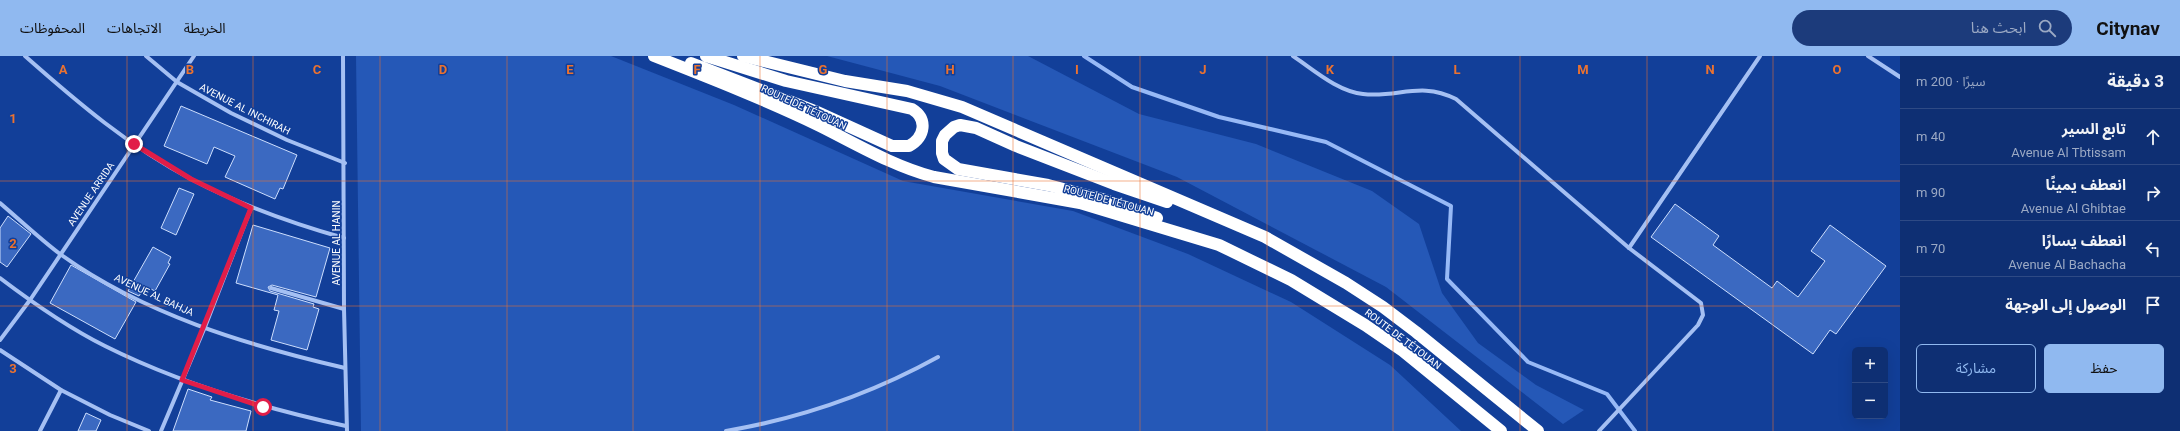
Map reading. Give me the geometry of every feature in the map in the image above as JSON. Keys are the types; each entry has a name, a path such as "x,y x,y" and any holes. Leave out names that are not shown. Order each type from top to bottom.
{"highway":[{"name":"ROUTE DE TÉTOUAN","path":"654,56 767,102 886,160 917,173 951,181 1080,203 1219,245 1291,280 1365,325 1403,351 1501,431"},
{"path":"671,56 730,77 815,111 892,146 909,146 921,134 923,123 921,118 912,109 786,81 706,56"},
{"name":"ROUTE DE TÉTOUAN","path":"743,56 845,81 907,91 949,103 1230,221 1305,259 1383,307 1538,431"},
{"path":"1219,245 1141,212 1102,198 1048,184 958,168 944,159 942,141 945,135 954,127 960,125 976,128 1016,146 1114,184 1230,221"}],"street":[{"path":"25,56 73,98 134,144 191,179 251,208 297,225 344,238"},
{"name":"AVENUE AL INCHIRAH","path":"146,56 177,82 231,113 287,140 345,163"},
{"name":"AVENUE ARRIDA","path":"0,340 30,300 60,253 194,56"},
{"name":"AVENUE AL HANIN","path":"344,56 344,368 347,431"},
{"path":"1293,56 1329,81 1354,92 1382,95 1425,89 1446,94 1456,99 1629,248 1698,299 1701,303 1703,315 1698,325 1599,431"},
{"path":"1629,248 1760,56"},
{"path":"1868,56 1900,77"},
{"name":"AVENUE AL BAHJA","path":"0,203 60,253 130,295 205,327 250,344 344,368"},
{"path":"161,431 205,327 251,208"},
{"path":"0,278 66,324 104,345 182,380 263,407 346,426"},
{"path":"271,288 344,309"},
{"path":"0,350 61,390 110,415 149,431"},
{"path":"726,431 767,424 810,412 890,382 938,357"},
{"path":"40,431 61,390"},
{"path":"1603,431 1606,424"}],"shaded area":[{"path":"356,56 611,56 734,105 903,181 1073,211 1188,254 1291,302 1390,365 1461,431 361,431"},
{"path":"827,56 1028,56 1139,114 1256,144 1372,191 1419,224 1442,293 1478,343 1536,385 1584,410 1563,424 1386,287 1177,177 940,86"}],"building":[{"path":"181,106 297,155 283,189 280,188 275,199 225,177 235,156 214,147 207,164 164,146"},
{"path":"179,188 194,194 176,235 161,228"},
{"path":"1675,204 1719,236 1713,245 1772,288 1777,281 1798,297 1825,261 1811,251 1830,225 1886,266 1836,334 1830,330 1813,354 1651,237"},
{"path":"8,216 31,234 7,267 0,262 0,228"},
{"path":"253,225 330,248 316,297 272,285 268,287 270,291 314,304 313,307 319,309 307,350 271,340 279,311 274,310 278,295 236,283"},
{"path":"153,247 171,257 168,263 170,264 155,291 145,286 139,296 128,291"},
{"path":"71,265 136,302 115,339 50,303"},
{"path":"188,389 212,397 210,400 251,411 246,431 173,431"},
{"path":"86,413 101,420 96,431 78,431"}],"waterway":[{"path":"1084,56 1132,87 1219,117 1326,142 1451,206 1447,279 1528,362 1607,394 1635,431"}],"route":[{"path":"134,144 191,179 251,208 205,327 182,380 263,407"}]}
